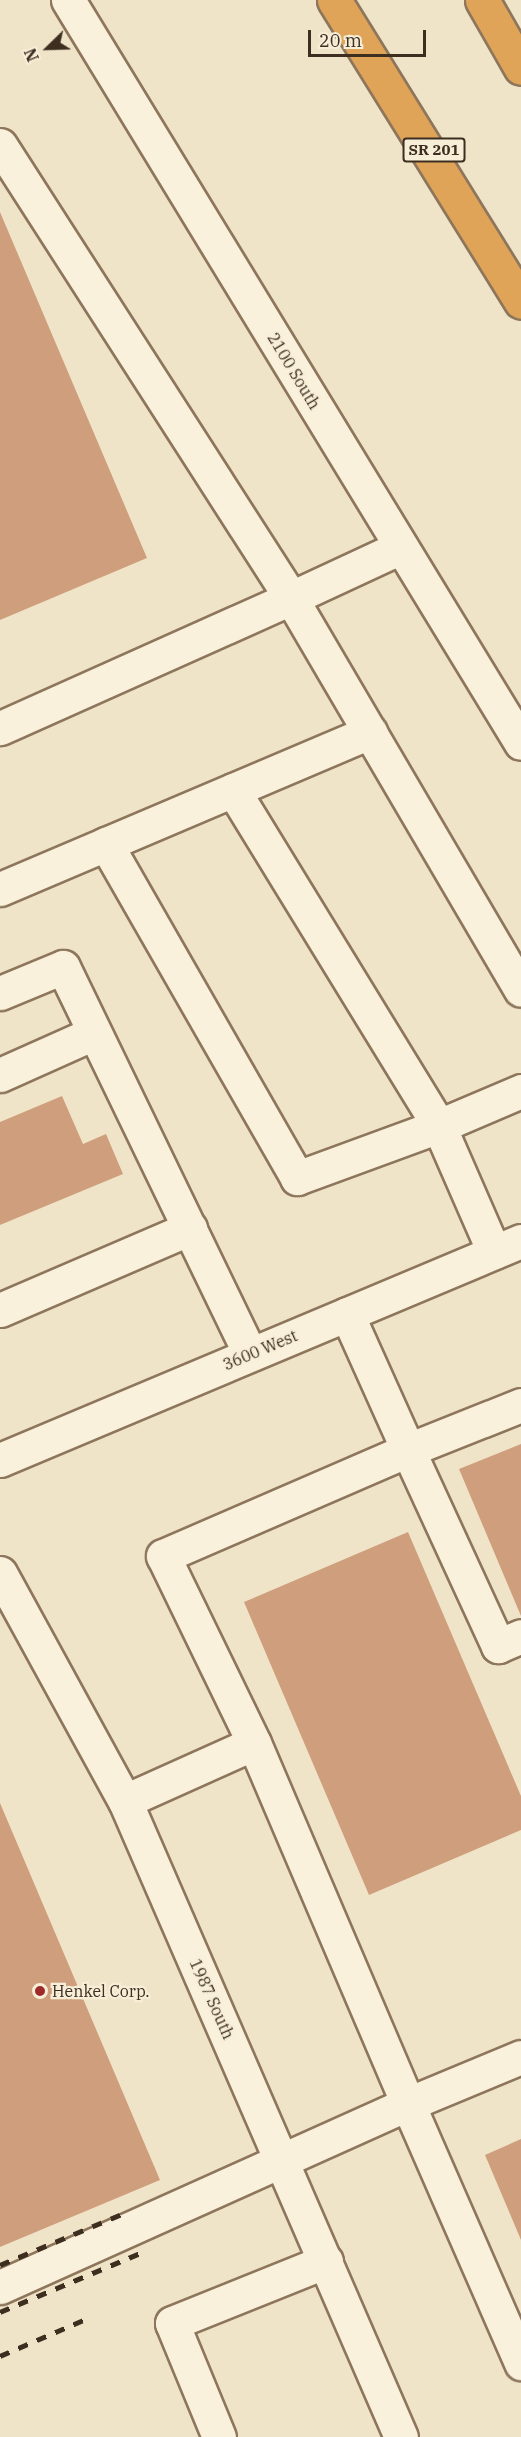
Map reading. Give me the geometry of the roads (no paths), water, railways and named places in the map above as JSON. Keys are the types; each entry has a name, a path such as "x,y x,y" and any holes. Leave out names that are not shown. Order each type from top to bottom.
{"highway":[{"path":"334,0 521,301"},
{"name":"SR 201","path":"346,0 521,301"},
{"path":"482,0 521,68"}],"street":[{"name":"2100 South","path":"68,0 521,743"},
{"path":"0,145 291,598 521,990"},
{"path":"0,728 402,547"},
{"path":"0,889 370,732"},
{"path":"233,790 439,1126 508,1246"},
{"path":"106,844 297,1178 439,1126 521,1091"},
{"path":"0,993 63,967 250,1354"},
{"path":"0,1075 94,1033"},
{"path":"0,1310 190,1228"},
{"name":"3600 West","path":"0,1460 508,1246"},
{"path":"347,1314 498,1646 521,1636"},
{"path":"521,1405 408,1450 163,1556 254,1743 521,2363"},
{"name":"1987 South","path":"0,1573 125,1801 284,2161 400,2437"},
{"path":"125,1801 254,1743"},
{"path":"0,2287 408,2104 521,2057"},
{"path":"219,2437 172,2323 326,2261"}],"railway":[{"path":"0,2265 127,2212"},
{"path":"0,2312 145,2251"},
{"path":"0,2356 86,2319"}],"place":[{"name":"Henkel Corp.","path":"40,1991"}]}
